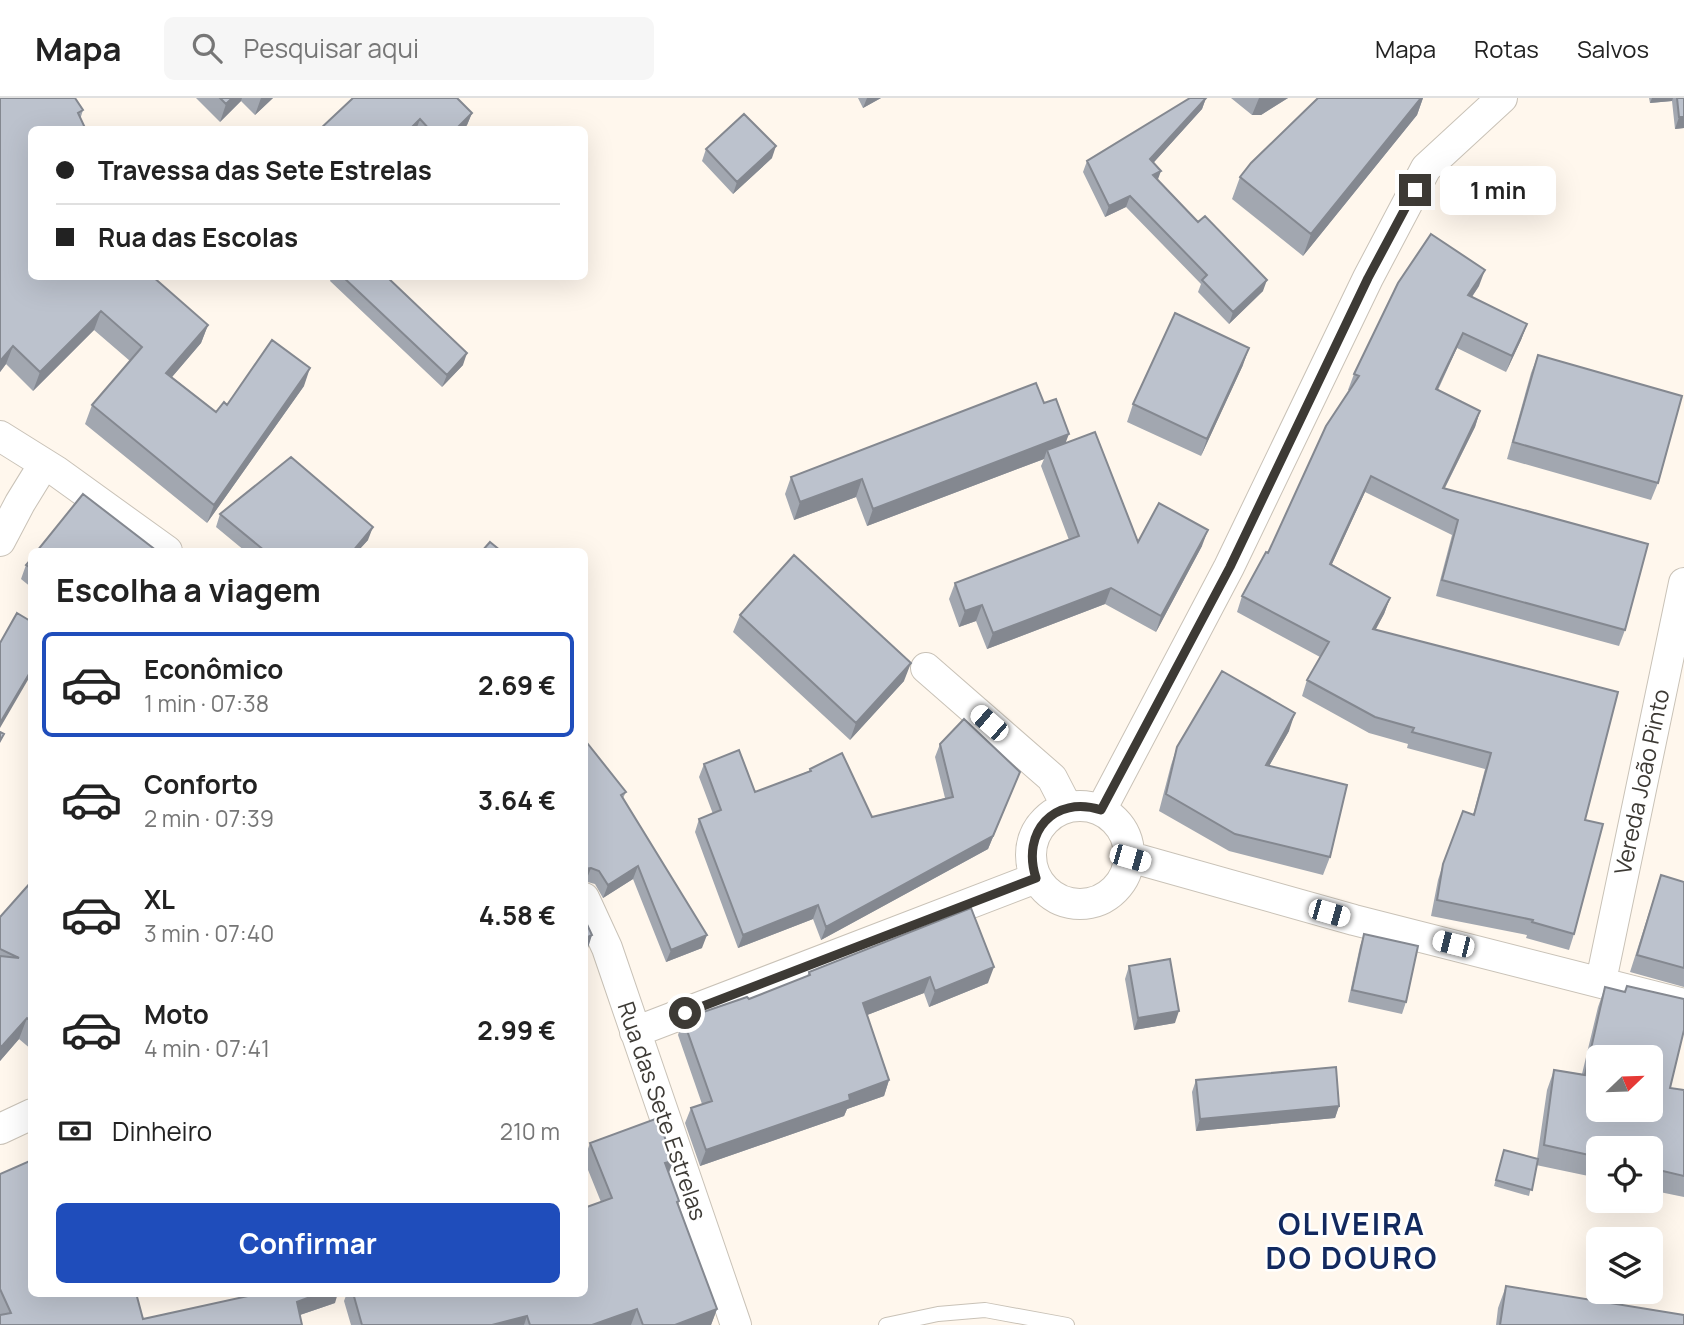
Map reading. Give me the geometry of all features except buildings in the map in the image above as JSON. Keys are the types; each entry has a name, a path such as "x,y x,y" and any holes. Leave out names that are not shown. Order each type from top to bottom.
{"street":[{"path":"1101,810 1230,567 1368,278 1426,168 1493,105"},
{"path":"0,436 163,548"},
{"path":"0,541 44,464"},
{"name":"Vereda João Pinto","path":"1601,981 1684,583"},
{"path":"926,668 1052,778 1067,807"},
{"path":"1090,806 1101,810 1113,818 1122,829 1128,843 1130,858 1127,874 1118,888 1106,898 1091,904 1075,905 1059,900 1045,891 1036,878 1031,856 1035,835 1053,813 1067,807 1090,806"},
{"path":"1130,858 1354,920 1684,1004"},
{"path":"635,1032 1036,878"},
{"name":"Rua das Sete Estrelas","path":"588,907 607,948 736,1325"},
{"path":"0,1129 28,1116"}],"lane":[{"path":"886,1325 938,1314 985,1310 1067,1325"}],"district":[{"name":"OLIVEIRA DO DOURO","path":"1352,1242"}],"route":[{"path":"685,1013 1036,878 1031,864 1031,849 1035,835 1043,823 1053,813 1067,807 1090,806 1101,810 1230,567 1368,278 1415,190"}]}
